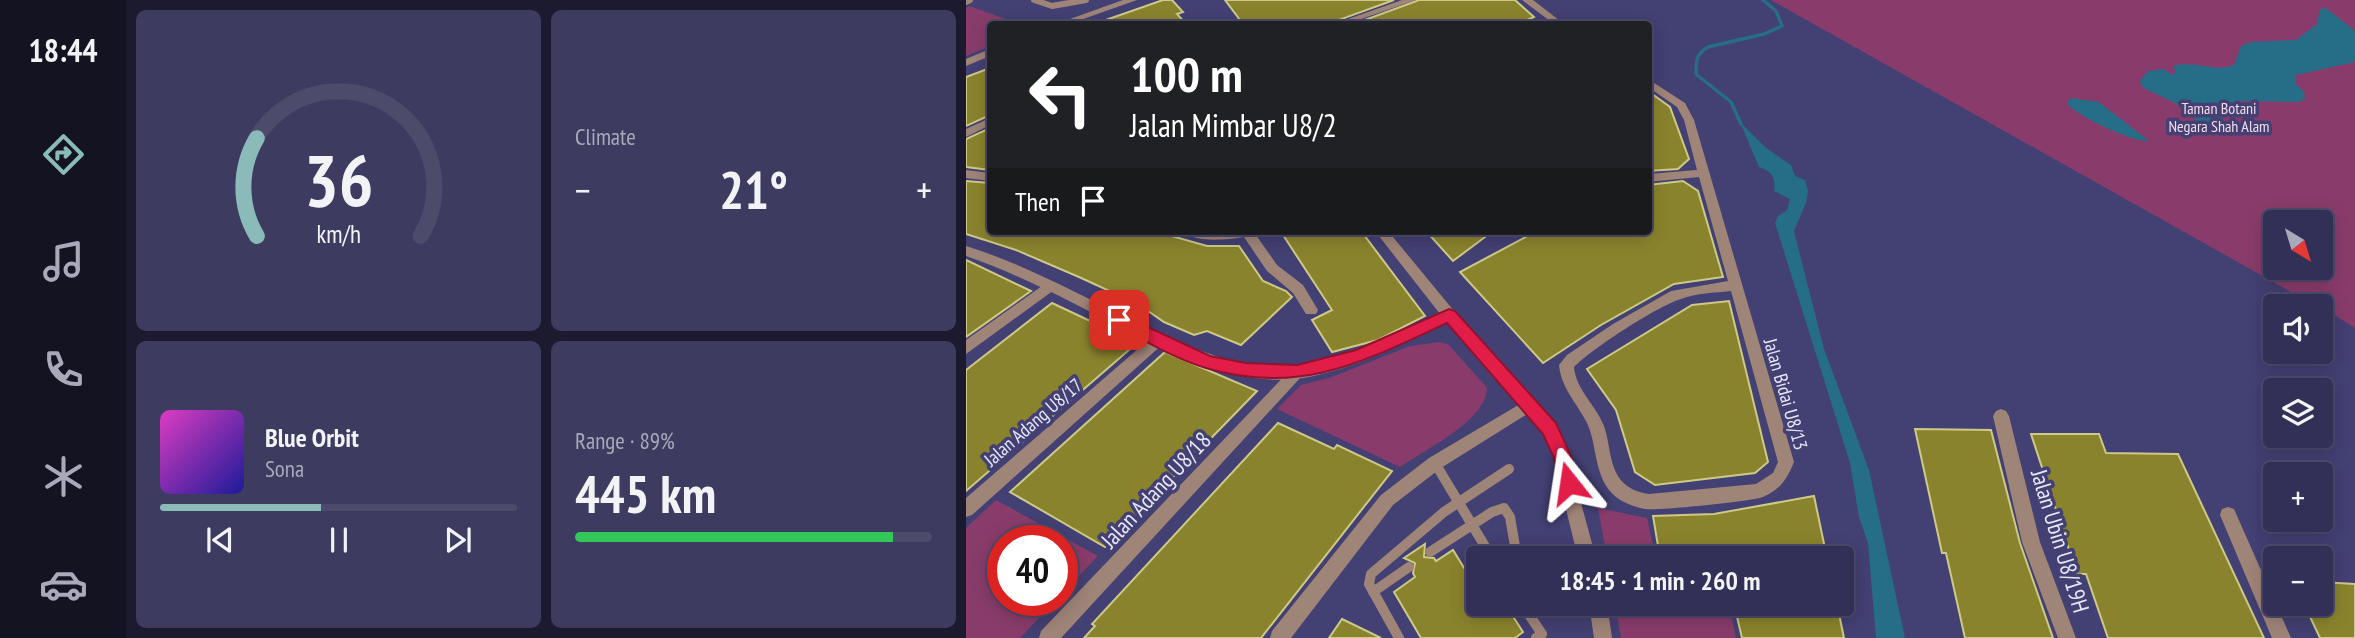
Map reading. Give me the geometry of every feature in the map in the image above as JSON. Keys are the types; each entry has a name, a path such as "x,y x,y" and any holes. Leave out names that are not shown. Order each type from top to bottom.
{"street":[{"path":"1070,21 1132,0"},
{"path":"1348,21 1411,0"},
{"path":"1527,0 1555,21"},
{"path":"966,63 987,53"},
{"name":"Jalan Bidai U8/13","path":"1652,85 1670,96 1686,112 1786,462 1784,472 1766,489 1750,493 1649,502 1632,498 1615,485 1597,428 1587,406 1569,381 1566,365 1578,352 1668,298 1735,285"},
{"path":"966,134 987,123"},
{"path":"1652,178 1703,173"},
{"path":"966,174 987,177"},
{"path":"1253,235 1272,268 1298,289 1311,310"},
{"path":"1384,235 1449,315 1530,404 1557,442 1584,546"},
{"path":"966,251 1016,269 1207,362 1246,369 1297,372 1360,356 1449,315"},
{"path":"966,348 1049,286"},
{"name":"Jalan Adang U8/17","path":"966,509 1159,340"},
{"name":"Jalan Adang U8/18","path":"1048,638 1297,372"},
{"path":"1279,638 1387,500 1435,463 1530,404"},
{"name":"Jalan Ubin U8/19H","path":"2001,416 2031,542 2067,638"},
{"path":"2228,515 2282,638"},
{"path":"1600,616 1603,638"}],"lane":[{"path":"1034,0 1040,4 1058,6 1086,0"},
{"path":"1435,463 1484,546"},
{"path":"1399,638 1373,592 1369,579 1371,574 1421,529 1509,469"},
{"path":"1430,552 1499,508 1504,508 1510,517 1515,546"},
{"path":"1373,592 1409,567"},
{"path":"1530,616 1542,634 1536,638"}],"green space":[{"name":"Taman Botani Negara Shah Alam","path":"1771,0 2355,0 2355,328 2333,314 2333,294 2295,294 2270,280 2333,280 2333,210 2263,210 2263,276"},
{"path":"969,6 1012,21 987,21 987,47 966,56 966,8"},
{"path":"1439,342 1448,344 1487,388 1484,400 1466,423 1400,467 1277,409 1301,385 1332,377 1410,346"},
{"path":"996,500 1042,525 987,525 987,616 1041,616 1020,638 966,638 966,528"},
{"path":"1598,508 1647,518 1653,546 1605,546"},
{"path":"1078,545 1098,556 1078,577"},
{"path":"1617,616 1731,616 1736,638 1621,638"}],"water":[{"path":"2326,8 2355,31 2355,62 2296,75 2296,84 2304,92 2305,98 2299,102 2234,101 2225,112 2219,128 2212,129 2202,126 2178,105 2143,88 2140,81 2148,71 2164,69 2172,75 2176,72 2173,66 2189,64 2220,68 2234,65 2241,46 2251,42 2296,40 2317,24 2320,9"},
{"path":"2070,98 2099,102 2149,141 2131,138 2094,122 2067,104"},
{"path":"1740,122 1766,148 1791,165 1795,176 1805,180 1808,191 1806,203 1794,231 1824,349 1869,470 1905,638 1876,638 1868,543 1859,517 1850,463 1775,223 1778,216 1787,210 1790,199 1774,191 1772,176 1759,167"}],"building":[{"path":"1163,0 1172,0 1183,12 1177,14 1183,21 1103,21"},
{"path":"1225,0 1394,0 1336,21 1241,21"},
{"path":"1419,0 1515,0 1534,17 1525,21 1362,21"},
{"path":"987,69 987,116 966,126 966,77"},
{"path":"1652,94 1670,107 1689,159 1678,169 1652,171"},
{"path":"987,129 987,170 966,167 966,139"},
{"path":"966,181 987,183 987,235 1168,235 1207,246 1239,246 1263,281 1286,291 1292,297 1241,345 1207,331 1194,335 1164,322 1138,304 1079,277 1016,250 966,234"},
{"path":"1683,181 1698,191 1723,277 1674,284 1601,325 1543,363 1460,272 1529,235 1652,235 1652,185"},
{"path":"1283,235 1364,235 1425,316 1378,340 1332,352 1312,320 1332,310"},
{"path":"1430,235 1488,235 1453,261"},
{"path":"966,260 1031,291 966,337"},
{"path":"1729,301 1768,462 1755,473 1655,485 1635,472 1616,410 1587,369 1692,305"},
{"path":"1052,303 1137,343 966,491 966,370"},
{"path":"1165,352 1257,391 1105,547 1078,531 1078,525 1067,525 1010,492"},
{"path":"1278,423 1334,449 1337,445 1392,471 1261,638 1084,638 1095,626 1092,624"},
{"path":"1915,429 1991,430 2020,543 2053,638 1965,638 1946,553 1942,553"},
{"path":"2031,434 2099,434 2106,453 2178,454 2264,638 2108,638 2086,574 2077,574"},
{"path":"1814,496 1824,546 1658,546 1653,516 1714,514"},
{"path":"1425,544 1424,557 1434,558 1436,561 1453,550 1466,571 1466,616 1513,616 1523,632 1515,638 1421,638 1394,592 1415,577 1415,563 1404,558"},
{"path":"2333,583 2355,584 2355,638 2320,638 2310,616 2333,616"},
{"path":"1737,616 1839,616 1844,638 1742,638"},
{"path":"1342,619 1381,638 1329,638"}],"waterway":[{"path":"1741,124 1731,102 1696,74 1697,62 1701,52 1708,47 1764,34 1782,26 1776,11 1763,0"}],"route":[{"path":"1119,320 1207,362 1246,369 1297,372 1360,356 1449,315 1530,404 1549,429 1563,458 1569,483"}]}
